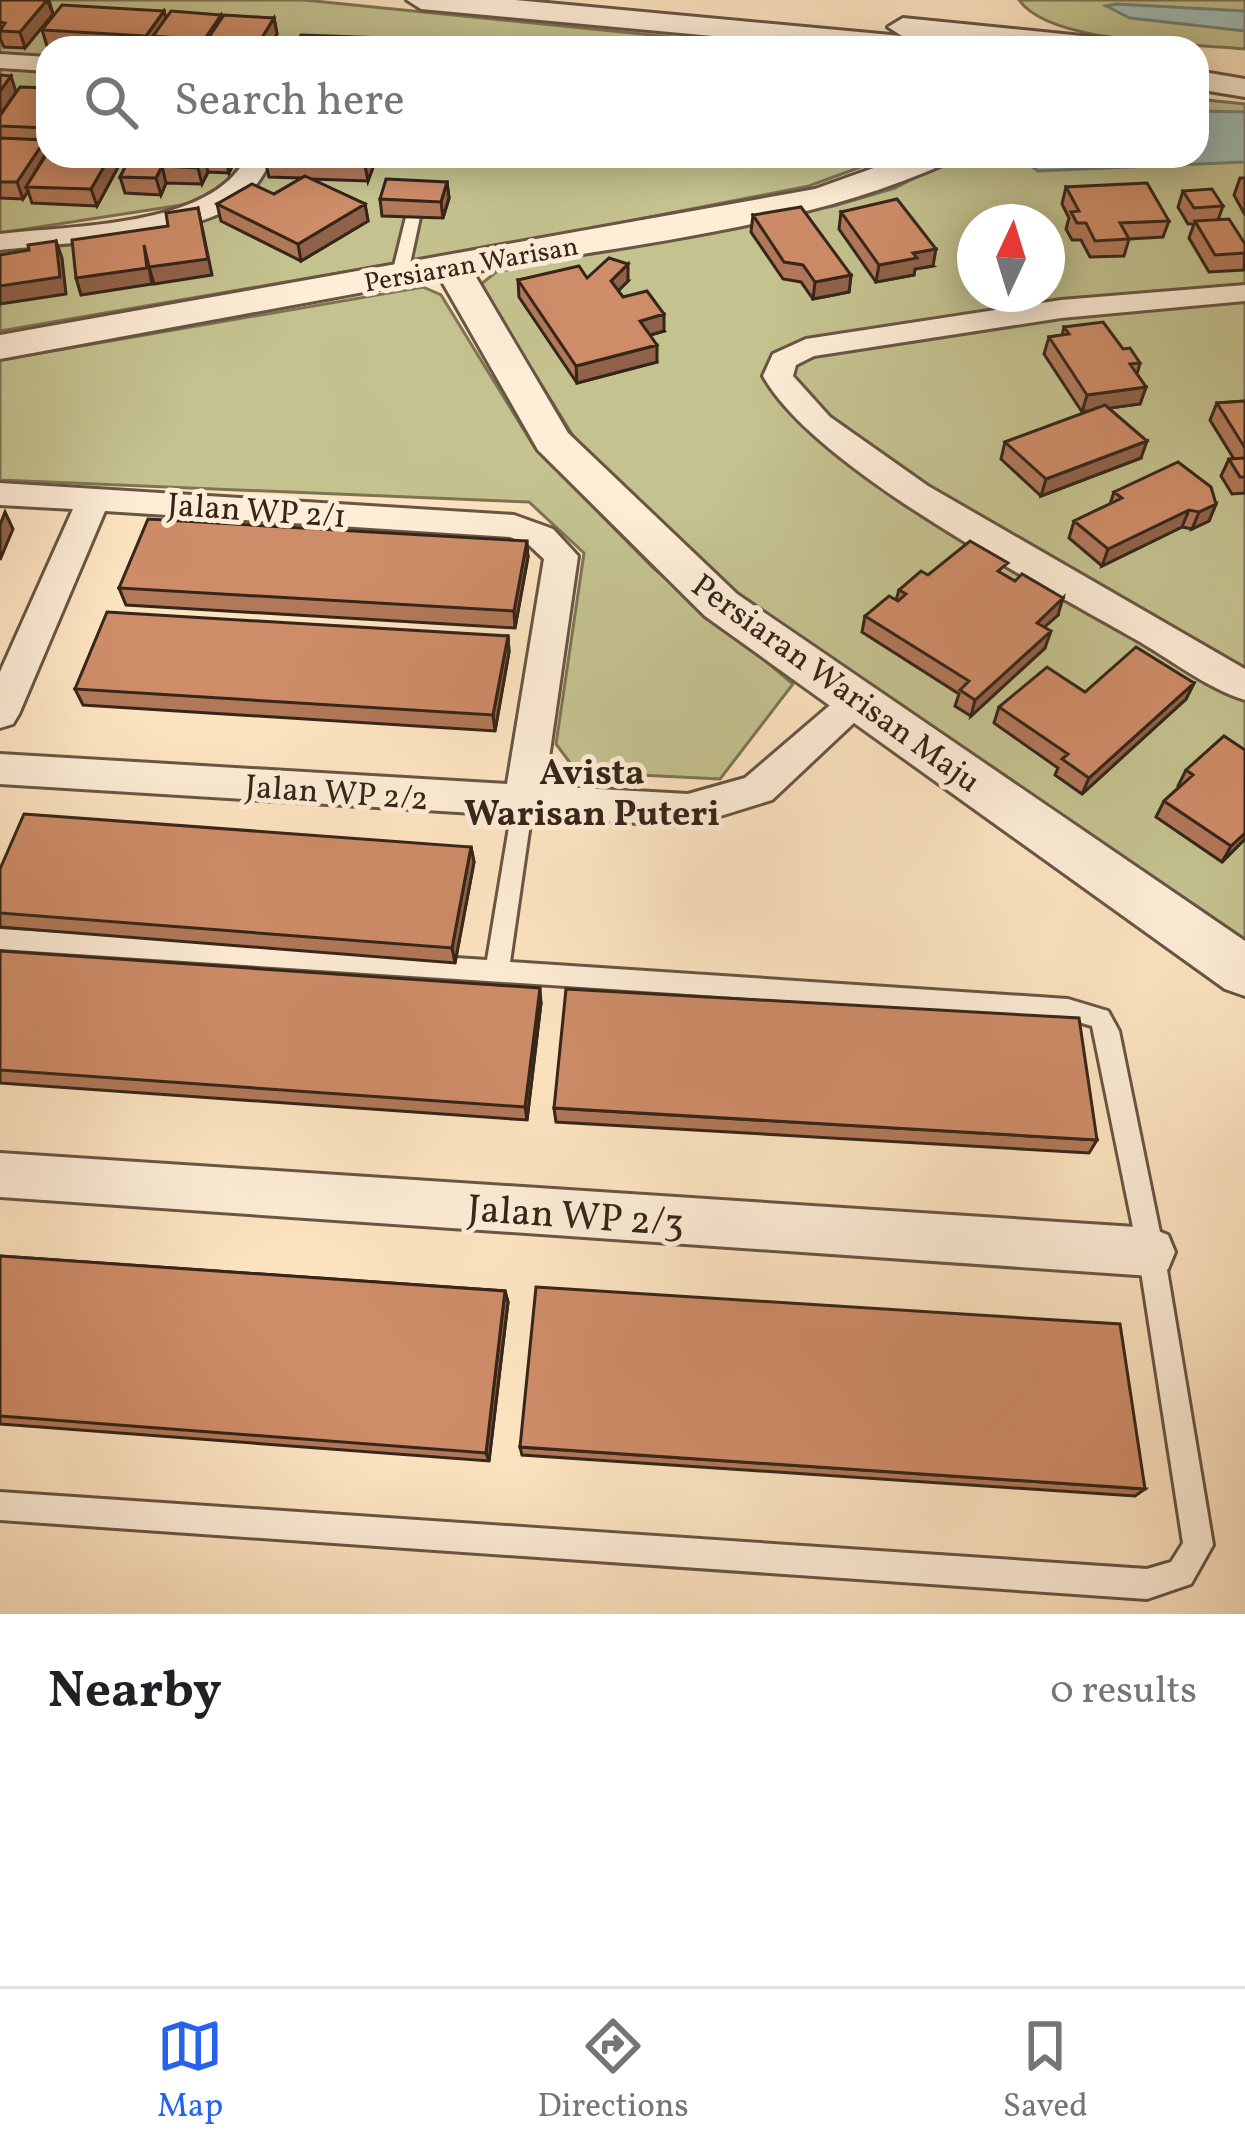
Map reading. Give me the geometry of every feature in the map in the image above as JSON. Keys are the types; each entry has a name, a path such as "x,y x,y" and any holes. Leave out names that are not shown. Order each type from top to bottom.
{"street":[{"path":"421,0 810,36"},
{"path":"628,0 943,36"},
{"path":"712,0 939,18 993,1 1033,22 1077,36"},
{"path":"993,1 995,36"},
{"path":"513,8 763,36"},
{"path":"1209,60 1245,64"},
{"path":"0,61 36,63"},
{"path":"1209,82 1245,88"},
{"path":"0,242 190,214 242,188 253,168"},
{"name":"Persiaran Warisan","path":"0,347 819,199 907,168"},
{"name":"Persiaran Warisan Maju","path":"452,268 552,441 721,605 856,704 1245,972"},
{"path":"1245,292 1061,309 806,348 783,360 778,376 797,408 925,500 1030,567 1245,686"},
{"name":"Jalan WP 2/1","path":"0,494 514,526 541,537 561,556 523,803"},
{"path":"0,714 94,498"},
{"name":"Jalan WP 2/2","path":"0,769 688,810 758,789 856,704"},
{"name":"Jalan WP 2/3","path":"0,1175 1151,1252"}],"lane":[{"path":"398,278 413,217"},
{"path":"497,971 523,803"},
{"path":"0,939 1088,1012 1100,1018 1107,1031 1151,1252 1198,1545 1181,1574 1147,1584 0,1506"}],"shaded area":[{"path":"0,0 304,0 662,36 36,36 36,56 0,55"},
{"path":"1019,0 1245,0 1245,49 1209,47 1209,36 1090,34 1035,15"},
{"path":"0,69 36,71 36,168 237,168 224,189 201,202 0,233"},
{"path":"1209,100 1245,104 1245,946 1202,911 985,771 722,586 575,439 480,285 496,272 834,206 895,188 932,168 1209,168"},
{"path":"265,168 858,168 809,186 548,237 0,331 0,250 173,225 254,193"},
{"path":"423,287 441,295 535,448 653,568 793,684 720,779 577,772 556,744 584,553 529,502 0,480 0,360"}],"water":[{"path":"1106,6 1245,11 1245,31 1130,18"},
{"path":"1209,111 1245,112 1245,162 1209,164"},
{"path":"1034,168 1107,168 1038,171"}],"building":[{"path":"0,0 47,0 20,32 0,31 5,23 0,22"},
{"path":"62,5 164,11 146,36 42,30"},
{"path":"171,11 221,15 207,36 153,36"},
{"path":"224,15 274,18 263,36 210,36"},
{"path":"20,87 36,88 36,128 0,126 0,116"},
{"path":"0,138 36,140 36,154 17,182 0,182"},
{"path":"38,168 103,168 91,189 26,187"},
{"path":"125,168 161,168 156,178 120,177"},
{"path":"305,176 365,204 298,244 217,204 252,184 274,194"},
{"path":"386,179 447,182 441,202 380,199"},
{"path":"1147,183 1169,221 1120,223 1129,239 1095,241 1086,223 1077,223 1071,212 1079,211 1066,187"},
{"path":"1212,189 1223,206 1194,208 1183,191"},
{"path":"897,199 936,249 879,265 841,212"},
{"path":"801,207 851,275 815,282 803,265 784,262 753,215"},
{"path":"198,208 208,259 149,267 144,245 147,268 76,278 72,240 168,226 166,213"},
{"path":"1229,219 1245,244 1245,253 1215,255 1195,221"},
{"path":"56,241 60,277 0,286 0,255"},
{"path":"609,258 628,264 611,281 623,297 647,291 664,314 640,321 657,345 576,366 518,280 579,266 587,278"},
{"path":"1103,322 1140,363 1130,364 1146,387 1087,395 1049,337 1069,334 1064,327"},
{"path":"1245,401 1245,448 1217,403"},
{"path":"1105,405 1147,441 1046,479 1005,442"},
{"path":"1245,458 1245,477 1240,477 1229,459"},
{"path":"1178,462 1211,487 1216,504 1199,512 1189,510 1108,549 1074,521 1122,498 1114,492"},
{"path":"148,519 527,541 514,611 119,588"},
{"path":"970,541 1008,563 998,571 1015,581 1022,574 1063,598 1037,623 1051,631 975,700 960,690 969,681 865,616 889,596 898,601 906,594 899,590 921,571 928,575"},
{"path":"107,612 508,636 493,715 75,689"},
{"path":"1136,647 1194,683 1089,778 1062,759 1068,754 999,707 1047,667 1085,692"},
{"path":"1224,736 1245,750 1245,833 1231,846 1164,801 1193,775 1186,770"},
{"path":"24,814 471,847 452,948 0,913 0,869"},
{"path":"0,951 540,988 525,1107 0,1070"},
{"path":"566,989 1079,1018 1097,1140 554,1108"},
{"path":"0,1256 505,1291 486,1453 0,1416"},
{"path":"536,1287 1120,1324 1145,1489 520,1447"}],"district":[{"name":"Avista Warisan Puteri","path":"592,792"}]}
